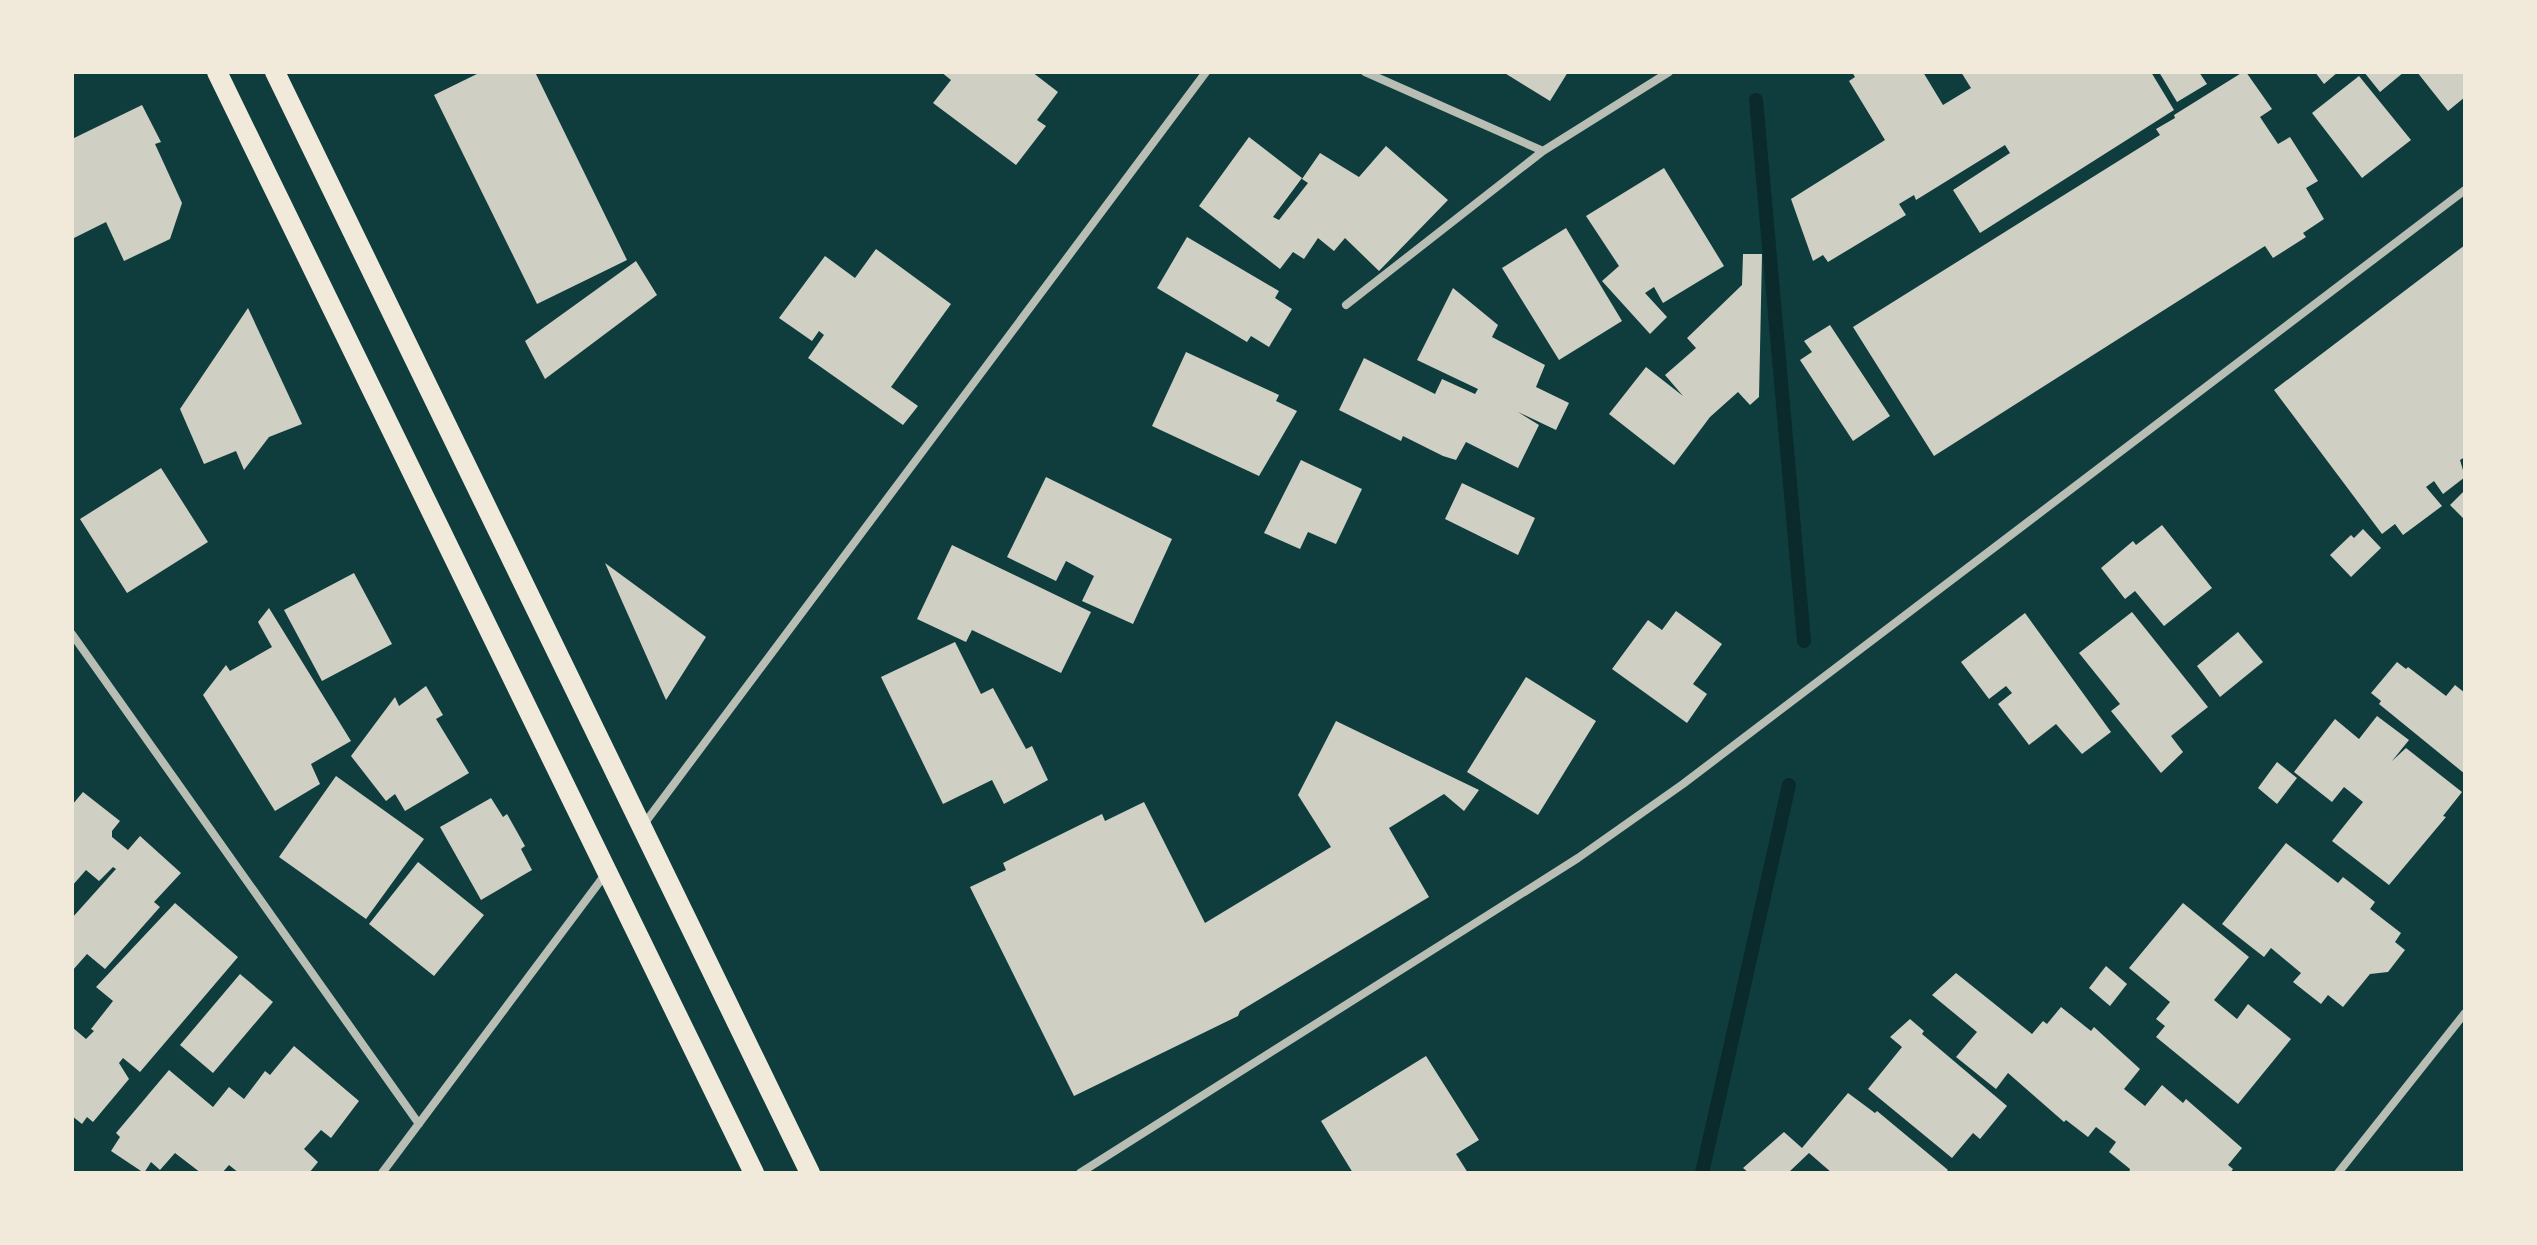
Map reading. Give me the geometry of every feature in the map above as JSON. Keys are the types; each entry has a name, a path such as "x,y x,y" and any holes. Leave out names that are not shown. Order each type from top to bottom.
{"main road":[{"path":"217,72 754,1173"},
{"path":"275,72 810,1173"}],"street":[{"path":"642,826 1206,72"},
{"path":"1365,72 1543,151"},
{"path":"1346,305 1543,151 1669,72"},
{"path":"1080,1173 1578,858 1683,784 2465,190"},
{"path":"72,634 419,1124"},
{"path":"382,1173 607,872"},
{"path":"2338,1173 2465,1013"}],"building":[{"path":"481,72 535,72 627,260 537,304 434,95"},
{"path":"941,72 1032,72 1058,92 1037,120 1046,126 1016,165 933,103 951,80"},
{"path":"1503,72 1568,72 1550,101"},
{"path":"1852,72 1923,72 1943,105 1971,88 1961,72 2151,72 2174,110 1980,233 1953,190 2010,153 2005,145 1916,200 1914,195 1899,204 1906,215 1828,262 1823,255 1813,261 1791,199 1885,140 1849,81 1855,77"},
{"path":"2159,72 2199,72 2207,84 2177,102"},
{"path":"2243,72 2272,109 2260,117 2278,144 2290,137 2318,181 2306,188 2324,219 2303,233 2306,237 2273,258 2265,246 1934,456 1853,327 2160,135 2156,129 2175,118 2174,115"},
{"path":"2315,72 2338,72 2324,84"},
{"path":"2364,72 2404,72 2380,92"},
{"path":"2417,72 2465,72 2465,97 2448,111"},
{"path":"2359,76 2411,140 2362,178 2312,113"},
{"path":"142,105 161,142 155,144 182,203 170,239 124,261 106,222 72,239 72,139"},
{"path":"1249,137 1302,178 1273,217 1279,220 1308,183 1302,179 1320,153 1359,177 1386,146 1448,200 1379,271 1345,238 1334,251 1318,238 1304,259 1293,252 1280,269 1199,206"},
{"path":"1664,168 1724,266 1663,303 1654,287 1645,293 1667,317 1650,334 1602,281 1619,266 1586,216"},
{"path":"1566,228 1622,321 1559,360 1502,268"},
{"path":"1187,237 1279,291 1275,298 1292,309 1269,347 1251,336 1247,342 1157,288"},
{"path":"2465,245 2465,457 2460,460 2465,477 2443,494 2434,481 2426,487 2442,506 2403,535 2395,524 2382,534 2274,390"},
{"path":"876,249 951,304 891,387 918,406 903,425 808,358 824,335 819,331 812,341 779,318 825,256 855,278"},
{"path":"1743,254 1762,254 1759,397 1750,405 1738,392 1710,417 1674,465 1609,414 1646,367 1683,396 1665,375 1696,348 1687,338 1742,285"},
{"path":"636,261 657,295 545,379 525,341"},
{"path":"1453,288 1498,325 1492,337 1545,365 1536,387 1569,403 1556,430 1518,412 1539,425 1518,468 1466,442 1456,460 1443,456 1403,436 1401,441 1339,410 1364,358 1435,394 1442,379 1475,394 1478,389 1417,360"},
{"path":"248,308 302,424 269,437 244,470 236,451 204,464 180,409"},
{"path":"1830,325 1890,416 1853,441 1800,360 1812,352 1804,341"},
{"path":"1186,352 1279,395 1276,401 1297,411 1259,476 1152,426"},
{"path":"1301,460 1362,489 1336,544 1308,532 1300,549 1264,533"},
{"path":"161,468 208,542 127,593 80,519"},
{"path":"1046,477 1172,539 1133,624 1082,601 1094,576 1066,561 1056,581 1007,557"},
{"path":"1462,483 1535,518 1518,555 1445,519"},
{"path":"2465,490 2465,520 2450,505"},
{"path":"2162,525 2212,588 2164,626 2135,591 2125,599 2101,568 2133,541 2136,545"},
{"path":"2363,529 2381,548 2351,577 2330,555 2351,535 2354,538"},
{"path":"952,545 1091,612 1061,673 972,630 966,642 917,619"},
{"path":"605,563 706,637 666,700"},
{"path":"354,573 392,644 322,681 284,610"},
{"path":"269,608 351,741 311,764 320,784 275,811 203,695 226,665 230,671 272,647 258,622"},
{"path":"1676,611 1722,644 1693,684 1707,694 1687,723 1612,669 1648,620 1662,630"},
{"path":"2132,612 2208,707 2171,736 2183,752 2161,773 2111,711 2120,704 2079,653"},
{"path":"2025,613 2111,732 2082,754 2056,724 2029,745 1998,704 2012,693 2006,686 1989,699 1961,662"},
{"path":"2238,632 2263,662 2220,697 2197,666"},
{"path":"955,642 981,694 993,688 1026,749 1032,746 1048,780 1004,804 992,780 943,804 881,677"},
{"path":"2397,662 2446,696 2455,685 2465,693 2465,774 2379,704 2381,701 2371,693"},
{"path":"1526,677 1596,721 1538,815 1467,772"},
{"path":"426,686 443,715 436,719 469,773 405,811 395,794 386,801 351,756 395,697 399,706"},
{"path":"2377,716 2409,740 2392,761 2406,748 2462,792 2443,816 2446,817 2389,885 2332,841 2363,802 2344,787 2332,802 2294,772 2335,719 2359,739"},
{"path":"1336,721 1479,790 1464,811 1444,794 1389,828 1429,897 1240,1011 1238,1016 1074,1096 970,887 1006,870 1003,863 1102,814 1105,821 1144,802 1205,923 1331,847 1298,795"},
{"path":"2277,762 2297,778 2277,804 2258,788"},
{"path":"336,776 424,839 366,919 279,857"},
{"path":"83,792 120,821 112,831 112,837 128,850 140,836 181,873 154,902 160,907 105,969 87,954 72,971 72,918 116,869 113,867 99,881 86,870 72,886 72,805"},
{"path":"491,798 503,817 507,814 525,846 521,849 532,870 481,900 440,827"},
{"path":"2286,843 2338,883 2343,877 2375,902 2370,909 2401,933 2395,942 2405,950 2388,972 2370,974 2343,1007 2328,995 2321,1004 2293,982 2301,973 2271,948 2264,957 2222,924"},
{"path":"418,862 484,915 434,976 369,924"},
{"path":"175,903 238,957 140,1072 123,1058 119,1063 129,1079 93,1122 87,1117 82,1124 72,1116 72,1027 86,1039 94,1031 91,1029 113,1001 96,987"},
{"path":"2183,903 2249,957 2214,1000 2237,1019 2248,1004 2291,1039 2238,1104 2156,1037 2165,1026 2156,1019 2170,1002 2129,968"},
{"path":"2106,966 2127,984 2110,1006 2089,988"},
{"path":"1956,973 2032,1034 2043,1021 2047,1024 2061,1007 2091,1031 2094,1027 2140,1069 2124,1089 2145,1106 2162,1085 2183,1103 2186,1099 2242,1148 2228,1165 2233,1169 2230,1173 2129,1173 2130,1169 2109,1152 2116,1142 2096,1127 2088,1137 2066,1120 2064,1122 2008,1073 1996,1089 1956,1057 1977,1032 1932,995"},
{"path":"240,974 273,1002 213,1073 180,1045"},
{"path":"1910,1019 1924,1031 1922,1034 2007,1106 1980,1139 1973,1133 1952,1158 1868,1089 1902,1047 1890,1037"},
{"path":"294,1046 359,1101 331,1138 321,1130 304,1149 318,1162 309,1173 239,1173 229,1165 222,1173 201,1173 175,1153 160,1170 151,1162 144,1173 111,1151 120,1137 116,1133 169,1070 213,1107 229,1087 244,1099 265,1071 270,1075"},
{"path":"1426,1056 1479,1140 1456,1154 1468,1173 1353,1173 1321,1121"},
{"path":"1848,1093 1875,1113 1877,1111 1948,1170 1945,1173 1832,1173 1809,1153 1788,1173 1749,1173 1743,1168 1784,1132 1802,1148"}],"waterway":[{"path":"1756,100 1804,641"},
{"path":"1702,1173 1789,785"}]}
